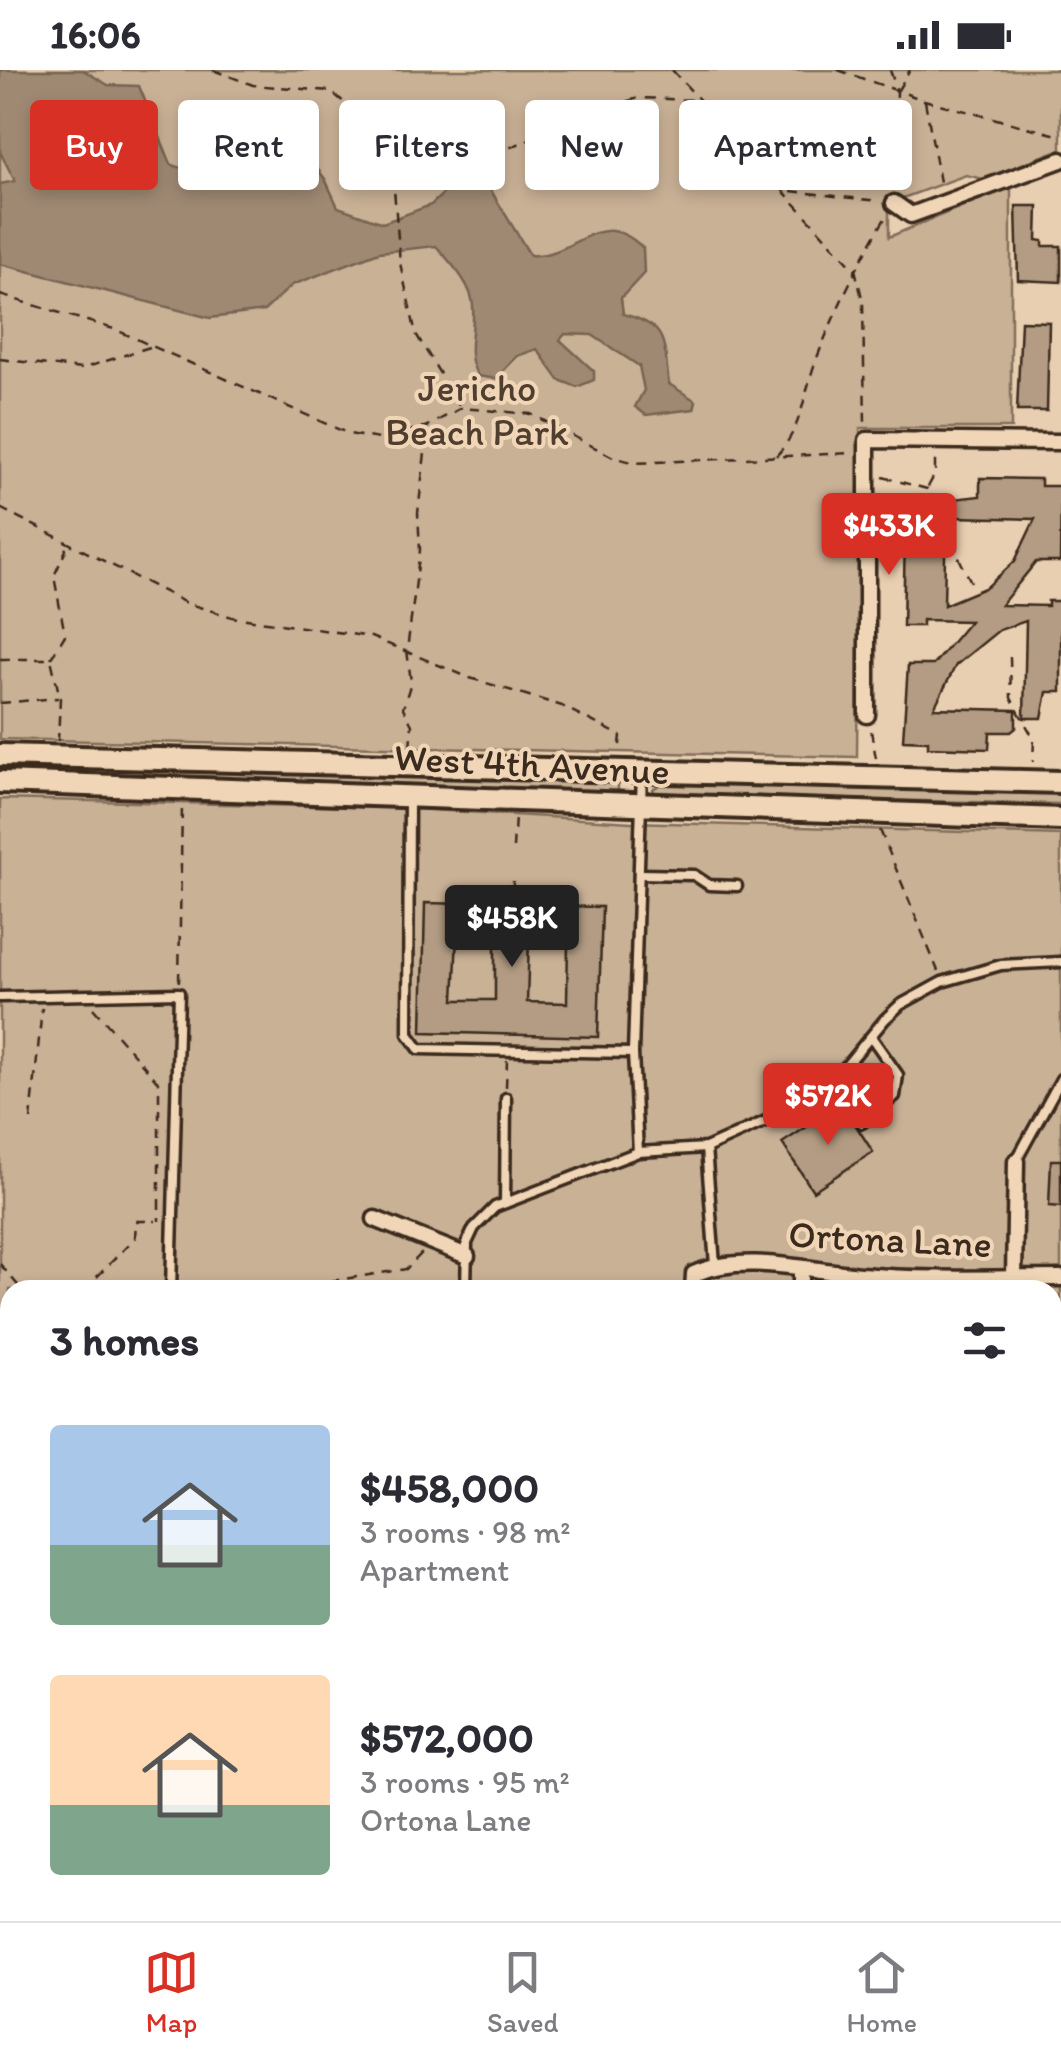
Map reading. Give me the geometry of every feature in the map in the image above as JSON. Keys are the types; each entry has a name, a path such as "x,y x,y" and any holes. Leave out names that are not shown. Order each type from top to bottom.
{"main road":[{"name":"West 4th Avenue","path":"0,755 1061,782"},
{"name":"West 4th Avenue","path":"0,782 409,792 641,805 1061,818"}],"street":[{"path":"894,203 912,216 1061,160"},
{"path":"867,715 867,440 1061,442"},
{"path":"1014,1278 1016,1161"},
{"path":"375,1219 433,1242 467,1249"},
{"path":"694,1280 694,1274 715,1265"},
{"name":"Ortona Lane","path":"715,1265 801,1268 863,1276 1061,1278"},
{"path":"800,1280 801,1268"}],"lane":[{"path":"638,1152 632,1053 642,772"},
{"path":"409,792 408,1034 419,1049 632,1053"},
{"path":"639,874 694,875 709,886 737,886"},
{"path":"466,1280 467,1249 474,1228 505,1203 638,1152 706,1148 821,1096 900,1005 942,982 968,971 1061,962"},
{"path":"0,997 178,993 171,1280"},
{"path":"862,1122 895,1096 898,1075 872,1038"},
{"path":"1016,1161 1061,1080"},
{"path":"505,1203 506,1098"},
{"path":"706,1148 715,1265"}],"path":[{"path":"213,70 252,85 330,92 340,100"},
{"path":"672,70 696,100"},
{"path":"838,70 924,100 1061,136"},
{"path":"775,457 798,426 814,368 855,268 894,203 897,91 890,70"},
{"path":"897,91 910,70"},
{"path":"505,148 602,108 638,98 696,100"},
{"path":"924,100 940,182"},
{"path":"393,190 400,263 416,334 460,408"},
{"path":"788,191 894,203"},
{"path":"0,295 70,313 154,346 348,434 379,439 428,426 460,408 531,414 613,457 635,462 858,452 867,440 863,302 855,268 788,191"},
{"path":"0,358 81,369 154,346"},
{"path":"410,747 412,725 402,708 411,682 406,650 420,550 418,512 428,426"},
{"path":"926,489 935,474 936,440"},
{"path":"866,477 894,478 926,489 938,507 954,518 957,554 971,582"},
{"path":"0,508 186,603 232,617 344,631 406,650 470,678 562,706 621,736 619,752"},
{"path":"58,741 60,698 51,659 65,635 54,576 66,550 62,539"},
{"path":"1010,656 1011,698 1034,739 1033,764"},
{"path":"0,660 51,659"},
{"path":"0,703 60,698"},
{"path":"867,715 876,759"},
{"path":"178,993 182,800"},
{"path":"513,848 515,811"},
{"path":"880,828 942,982"},
{"path":"512,881 512,906"},
{"path":"83,995 160,1084 159,1221"},
{"path":"31,1120 43,996"},
{"path":"506,1098 507,1050"},
{"path":"94,1280 135,1238 136,1220 173,1222"},
{"path":"338,1280 406,1269 433,1242"}],"green space":[{"name":"Jericho Beach Park","path":"0,70 1061,70 1061,149 983,179 966,175 889,203 889,237 1011,186 1011,428 860,428 857,757 0,739"},
{"path":"0,762 618,779 618,792 0,772"},
{"path":"667,780 1061,790 1061,804 655,795 653,789"},
{"path":"0,799 398,808 632,822 1061,835 1061,1280 0,1280"}],"shaded area":[{"path":"0,70 83,70 108,85 139,86 145,100 30,100 30,190 158,190 158,132 171,164 178,166 178,190 319,190 319,171 338,207 383,223 431,205 447,190 491,190 530,255 546,254 599,232 627,236 643,248 644,273 621,298 623,314 656,330 664,346 669,384 696,401 694,409 646,415 635,407 644,390 639,366 592,335 565,334 560,340 594,371 594,380 577,387 559,380 537,349 517,356 496,379 478,376 471,351 472,298 436,246 379,252 292,285 264,311 210,318 0,264 0,184 15,181 0,152"}],"building":[{"path":"1016,206 1038,206 1037,240 1043,241 1043,246 1061,246 1061,282 1018,280"},
{"path":"1021,321 1049,322 1047,411 1017,411"},
{"path":"980,478 1041,479 1041,486 1061,486 1060,562 1036,562 1001,605 1048,606 1048,601 1061,601 1061,692 1047,692 1042,718 1024,718 1026,621 999,630 956,665 934,708 1016,710 1016,728 1011,732 990,732 989,749 928,747 928,741 903,740 908,665 933,665 970,621 922,620 922,626 903,626 905,535 922,536 923,513 927,509 946,509 944,605 987,587 1015,561 1035,519 953,517 953,499 980,496"},
{"path":"425,903 602,907 598,1037 422,1032","holes":["457,936 495,937 495,1000 454,1000","529,938 568,939 567,1003 527,1002"]},
{"path":"842,1104 873,1152 813,1191 782,1143"},
{"path":"1051,1160 1061,1160 1061,1207 1049,1206"}]}
